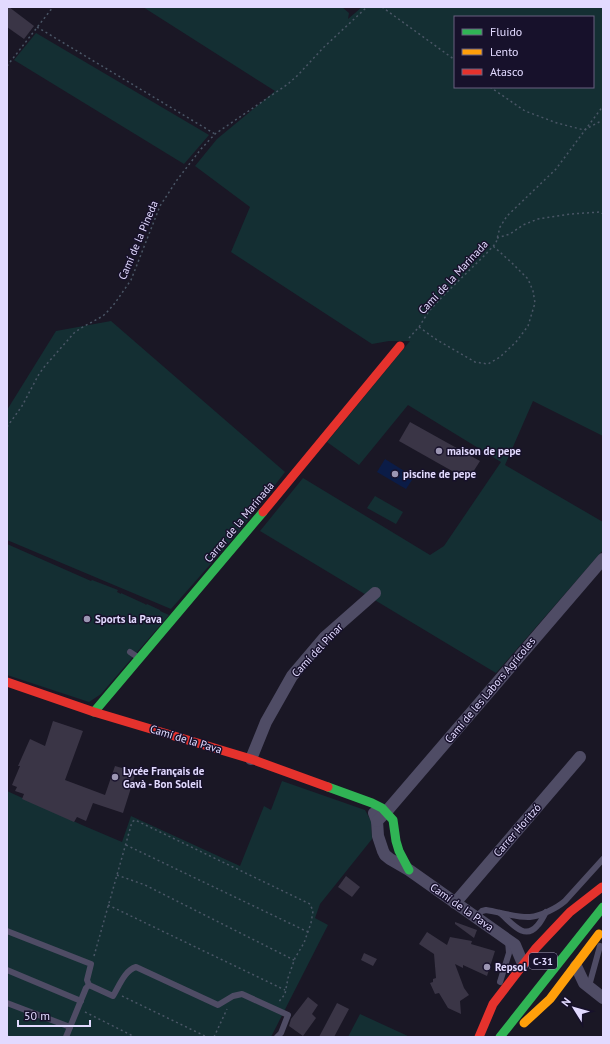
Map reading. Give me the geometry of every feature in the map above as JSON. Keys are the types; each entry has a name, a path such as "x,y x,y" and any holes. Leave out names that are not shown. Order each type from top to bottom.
{"main road":[{"name":"Carrer de la Marinada","path":"94,712 246,533 400,346"},
{"name":"Camí de la Pava","path":"7,682 94,712 251,759 372,803 382,808 393,820 399,851 408,870"},
{"path":"578,917 602,887"},
{"path":"479,1037 493,1004 536,948 570,912 602,887"},
{"name":"C-31","path":"500,1037 603,907"},
{"path":"504,1037 512,1033 550,999 603,929"},
{"path":"484,1037 493,1025"}],"street":[{"name":"Camí de les Labors Agrícoles","path":"377,821 603,559"},
{"name":"Camí del Pinar","path":"251,759 266,722 292,676 325,637 375,593"},
{"name":"Carrer Horitzó","path":"455,903 580,758"},
{"name":"Camí de la Pava","path":"363,800 373,810 377,821 378,836 383,851 390,859 511,942 536,948"},
{"path":"511,942 523,964"},
{"path":"576,966 587,985 603,998"},
{"path":"560,986 587,985"}],"lane":[{"path":"130,652 139,658"},
{"path":"476,918 482,911 486,910 525,917 532,917 547,912 565,901 603,859"},
{"path":"499,912 520,931 525,933 531,931 537,926 547,912"},
{"path":"7,931 92,964 87,980 89,985 113,996 120,983 131,969 136,967 218,1005 233,996 242,994 288,1015 279,1035 287,1037"},
{"path":"587,985 603,936"},
{"path":"493,1004 511,942"},
{"path":"7,970 81,1001"},
{"path":"66,1037 86,988 89,985"},
{"path":"7,1002 70,1027"}],"path":[{"path":"7,66 52,7"},
{"name":"Camí de la Pineda","path":"7,427 22,406 39,374 45,366 74,333 103,316 115,303 131,280 160,206 176,180 201,149 215,134 288,84 367,7"},
{"path":"382,7 454,59"},
{"path":"37,28 215,134"},
{"path":"492,88 525,110 557,123 584,130 603,120"},
{"name":"Camí de la Marinada","path":"400,346 419,327 429,312 444,295 496,243 500,227 507,216 556,169 603,106"},
{"path":"497,238 510,234 523,225 538,219 571,214 600,212 603,214"},
{"path":"419,327 437,340 475,362 488,364 500,357 516,342 528,326 535,303 533,291 528,279 493,246"},
{"path":"92,964 132,822 135,820 310,904 313,911 308,932 304,943 294,960 285,994 274,1008"},
{"path":"126,845 308,932"},
{"path":"117,875 145,885 294,960"},
{"path":"108,905 286,990"},
{"path":"115,993 207,1037"},
{"path":"214,1037 233,996"},
{"path":"78,1009 135,1037"}],"green space":[{"path":"143,7 342,7 349,13 348,19 362,7 603,7 603,436 533,401 505,465 603,522 603,550 496,673 260,531 303,478 430,555 444,546 501,462 408,405 359,465 327,442 410,341 389,341 372,344 231,252 250,207 195,166 217,139 275,91"},
{"path":"36,33 209,135 184,164 14,60"},
{"path":"111,321 285,472 238,533 171,609 7,540 7,410 56,331"},
{"path":"375,496 403,512 396,524 367,508"},
{"name":"Sports la Pava","path":"7,544 91,581 92,580 118,590 117,592 121,594 146,605 147,604 169,615 101,694 89,702 7,675"},
{"path":"282,781 365,810 371,821 372,839 320,904 315,918 328,925 271,1037 7,1037 7,791 122,842 131,816 240,866 264,806 271,810"},
{"path":"360,1014 410,1037 348,1037"}],"water":[{"name":"piscine de pepe","path":"385,459 414,477 406,489 377,472"}],"building":[{"path":"7,7 34,26 24,39 7,27"},
{"name":"maison de pepe","path":"410,422 480,461 468,480 399,441"},
{"path":"53,721 83,731 65,780 105,795 115,766 136,772 123,813 93,803 86,821 77,817 74,822 22,799 24,794 15,791 17,787 12,785 20,766 18,766 30,739 45,746"},
{"path":"346,876 360,887 352,897 338,887"},
{"path":"455,922 477,930 474,938 455,924"},
{"path":"427,932 447,945 450,937 472,941 471,944 495,951 487,976 463,965 463,968 455,964 464,988 469,995 460,1001 461,1014 448,1008 439,993 435,994 430,983 436,978 434,954 419,944"},
{"path":"364,953 377,959 373,966 361,960"},
{"path":"308,997 318,1005 312,1014 316,1018 303,1036 289,1026 291,1019"},
{"path":"337,1003 349,1009 334,1037 319,1037"}],"traffic: fast":[{"path":"94,712 263,512"},
{"path":"328,787 382,808 393,820 399,851 409,870"},
{"path":"500,1037 603,907"}],"traffic: slow":[{"path":"524,1023 550,999 599,934"}],"traffic: jam":[{"path":"263,512 400,346"},
{"path":"7,682 94,712 251,759 328,787"},
{"path":"479,1037 493,1004 536,948 570,912 602,887"}],"place":[{"name":"maison de pepe","path":"439,451"},
{"name":"piscine de pepe","path":"395,474"},
{"name":"Sports la Pava","path":"87,619"},
{"name":"Lycée Français de Gavà - Bon Soleil","path":"115,777"},
{"name":"Repsol","path":"487,967"}]}
